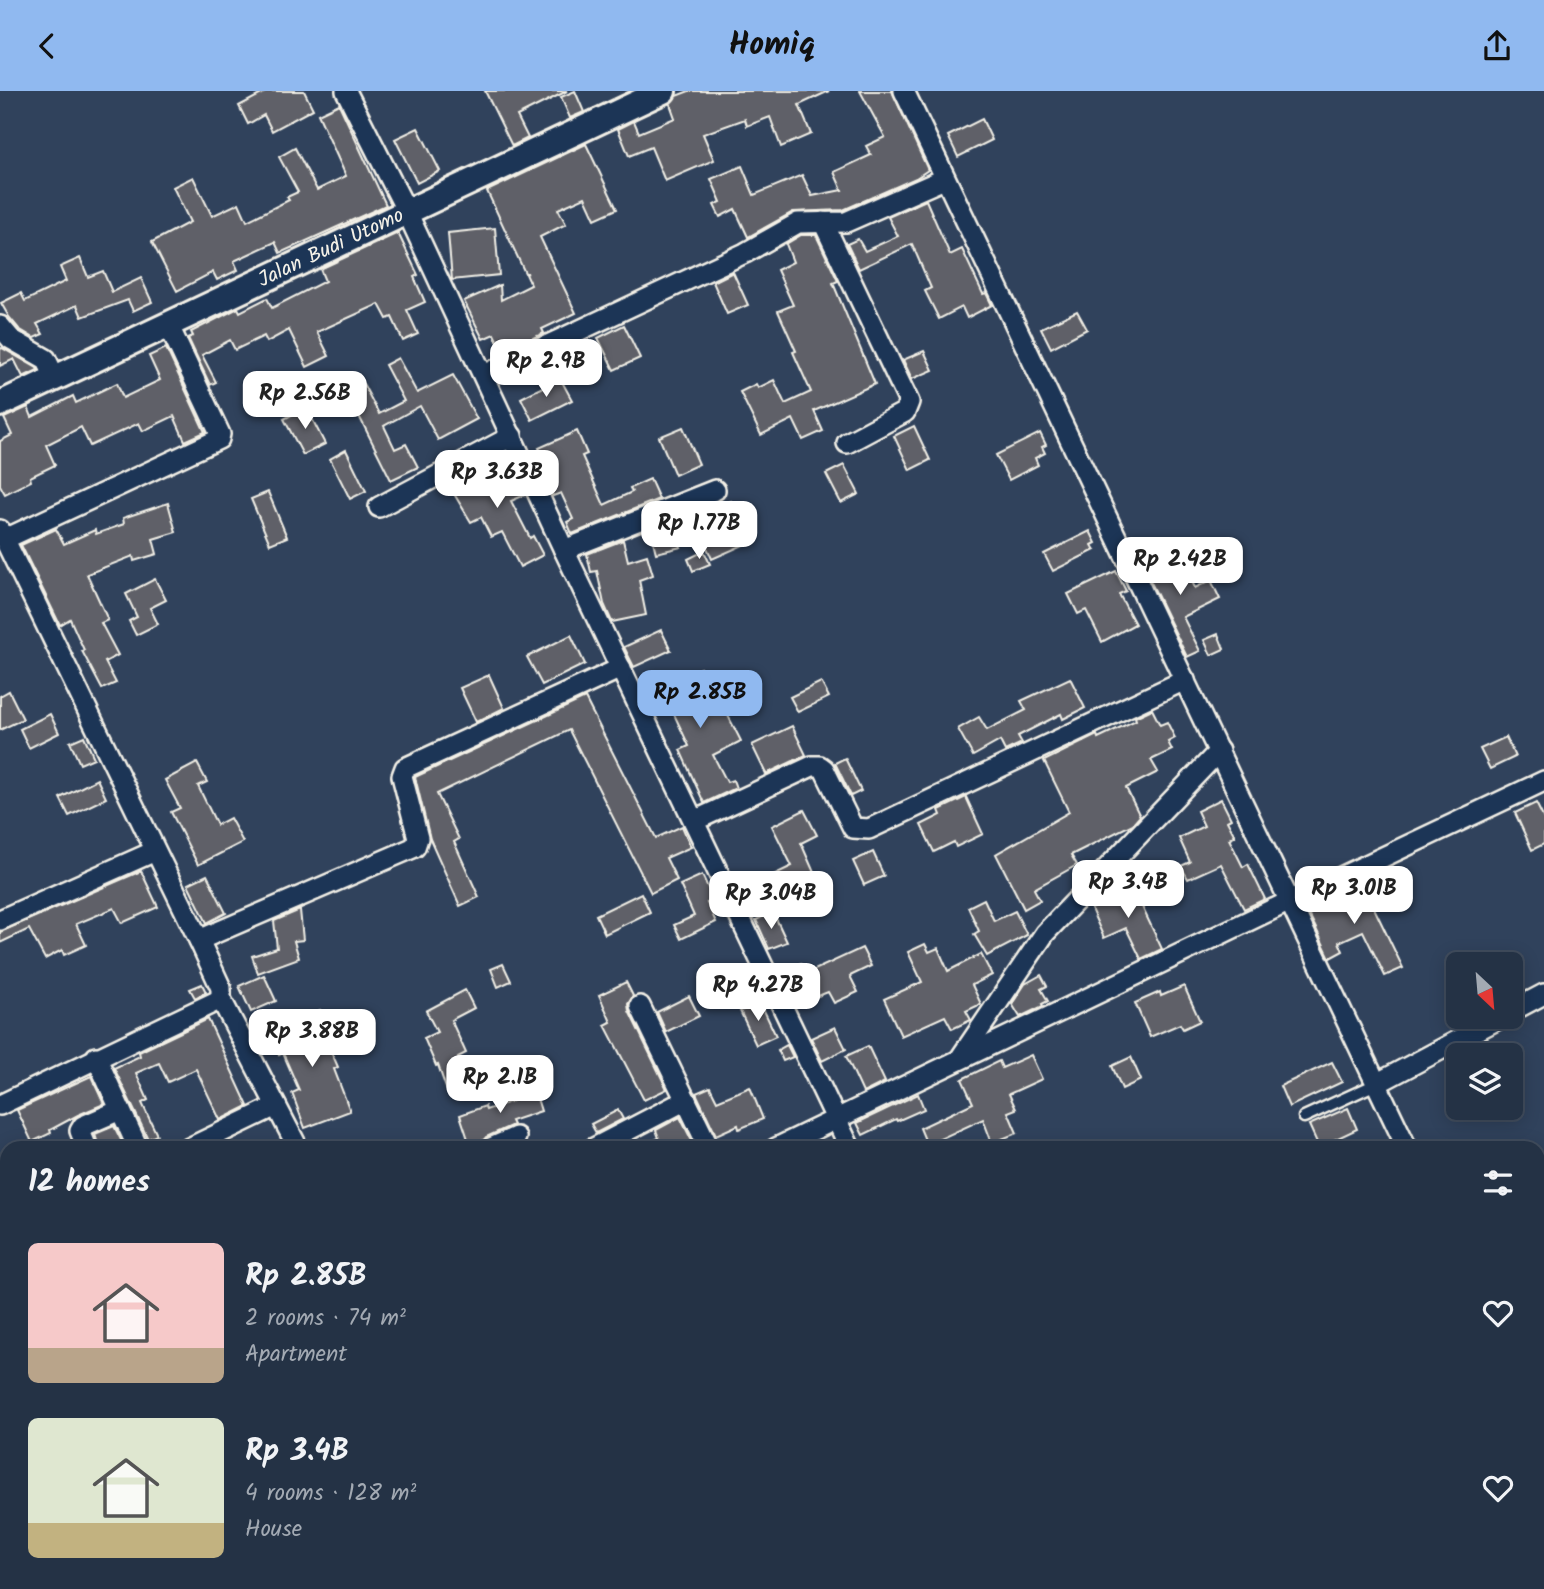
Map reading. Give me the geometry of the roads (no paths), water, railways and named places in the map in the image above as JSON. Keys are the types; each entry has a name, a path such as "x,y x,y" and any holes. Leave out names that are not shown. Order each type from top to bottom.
{"street":[{"path":"346,91 407,212 564,550 847,1141"},
{"name":"Jalan Budi Utomo","path":"0,404 663,91"},
{"path":"904,91 1403,1141"},
{"path":"484,375 745,254 798,223 846,222 944,179"},
{"path":"823,222 909,402 905,411 846,443"},
{"path":"169,325 220,434 219,439 3,535 199,940 221,988 221,999 294,1141"},
{"path":"0,326 10,339 46,359 55,377"},
{"path":"379,506 512,436"},
{"path":"564,550 715,490"},
{"path":"199,940 415,847 418,838 402,776 405,768 621,668"},
{"path":"694,821 812,766 820,766 824,769 853,828 869,829 1185,680"},
{"path":"960,1059 1045,933 1219,751"},
{"path":"790,1141 1544,781"},
{"path":"0,920 155,851"},
{"path":"1523,1005 1544,994"},
{"path":"0,1105 221,999"},
{"path":"640,1006 706,1141"},
{"path":"1376,1084 1479,1029"},
{"path":"96,1057 135,1141"},
{"path":"607,1141 686,1100"},
{"path":"204,1141 276,1106"},
{"path":"84,1141 80,1131 83,1126 120,1110"},
{"path":"507,1141 516,1137"}],"lane":[{"path":"1304,1117 1376,1084"}]}
